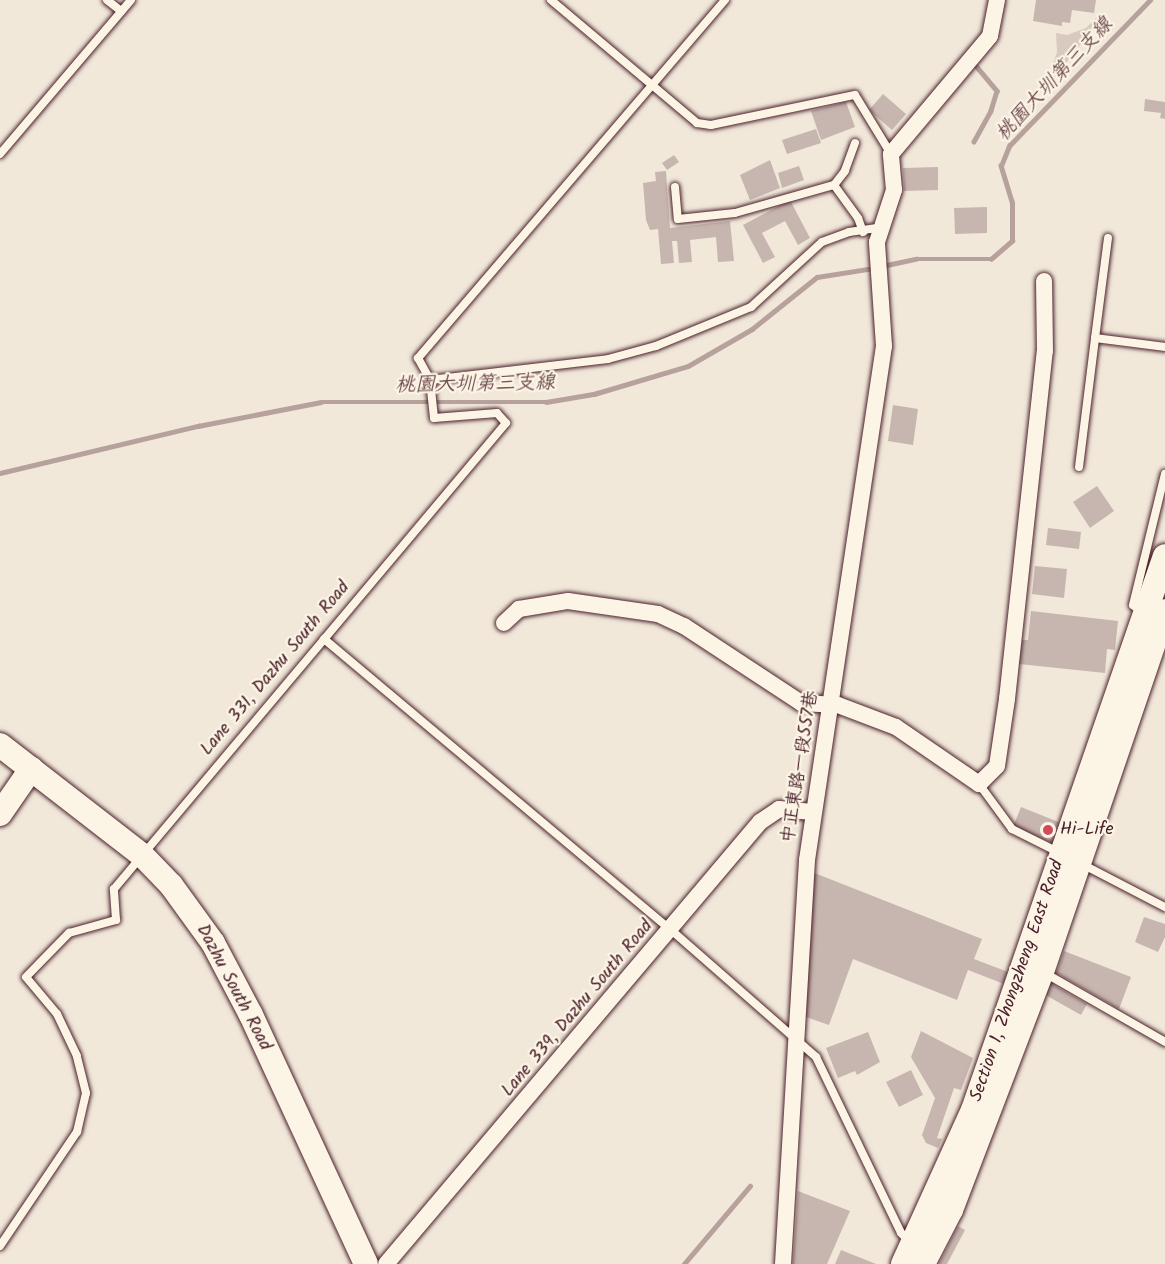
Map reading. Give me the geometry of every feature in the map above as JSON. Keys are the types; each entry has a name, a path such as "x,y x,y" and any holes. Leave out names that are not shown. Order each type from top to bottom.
{"main road":[{"name":"Section 1, Zhongzheng East Road","path":"913,1257 1071,859 1159,612 1165,556"},
{"name":"Dazhu South Road","path":"0,746 142,855 171,885 213,943 251,1015 366,1264"},
{"path":"0,814 31,769"},
{"name":"Section 1, Zhongzheng East Road","path":"913,1257 951,1210 1042,972 1071,859"}],"street":[{"path":"873,234 894,190 891,154 990,36 997,0"},
{"name":"中正東路一段557巷","path":"783,1264 795,1036 813,812 884,346 880,279 873,234"},
{"path":"504,623 519,609 568,601 658,614 693,632 801,703 830,705 896,726 979,784 997,766 1007,699 1045,351 1044,281"},
{"name":"Lane 339, Dazhu South Road","path":"387,1264 760,822 779,809 813,812"}],"lane":[{"path":"107,0 121,11"},
{"path":"0,154 130,0"},
{"path":"551,0 697,123 711,125 855,95 891,154"},
{"path":"725,0 418,357 430,380 608,359 656,346 751,307 822,243 849,232 873,234"},
{"path":"675,187 678,219 735,213 834,185 845,171 855,143"},
{"path":"834,185 873,234"},
{"path":"1079,467 1108,238"},
{"path":"1095,338 1165,347"},
{"name":"Lane 331, Dazhu South Road","path":"0,1246 77,1132 86,1093 77,1056 57,1014 26,977 69,933 116,920 114,890 506,423 496,413 434,418 430,380"},
{"path":"1159,612 1133,605 1165,474"},
{"path":"324,639 671,930 795,1036 816,1057 913,1257"},
{"path":"979,784 1012,829 1165,906"},
{"path":"1042,972 1165,1042"}],"shaded area":[{"path":"1097,17 1098,22 1056,76 1048,80 1057,52 1056,33 1067,35 1086,28"}],"building":[{"path":"1036,0 1096,0 1094,13 1072,10 1070,23 1062,22 1062,26 1033,21"},
{"path":"883,94 906,114 892,130 869,110"},
{"path":"1145,99 1165,102 1165,119 1160,118 1161,113 1144,111"},
{"path":"846,102 855,127 821,140 811,111"},
{"path":"816,129 821,143 787,154 782,140"},
{"path":"674,155 679,162 667,170 662,163"},
{"path":"770,160 780,188 750,200 740,175"},
{"path":"799,166 804,180 782,188 778,173"},
{"path":"938,167 938,190 904,191 903,168"},
{"path":"666,171 670,228 730,221 734,261 718,262 716,237 690,240 692,262 679,263 677,241 672,241 674,263 661,264 658,229 650,230 646,220 643,183 656,181 655,172"},
{"path":"790,200 810,238 798,245 785,221 762,233 775,257 763,263 743,225"},
{"path":"987,207 987,233 955,234 954,208"},
{"path":"893,405 918,409 913,445 888,441"},
{"path":"1097,486 1114,511 1090,528 1073,502"},
{"path":"1048,528 1081,532 1079,549 1046,545"},
{"path":"1035,566 1067,569 1064,598 1032,594"},
{"path":"1031,611 1118,621 1115,650 1107,649 1105,673 1019,664 1022,640 1028,640"},
{"path":"1021,807 1061,823 1053,843 1013,827"},
{"path":"812,872 982,939 974,959 1008,972 1004,984 968,970 957,1000 853,959 829,1025 803,1016"},
{"path":"1144,917 1165,924 1165,937 1158,952 1135,942"},
{"path":"1064,951 1131,977 1119,1009 1056,973"},
{"path":"1048,982 1087,1004 1081,1015 1042,993"},
{"path":"921,1031 973,1058 961,1090 954,1088 937,1138 942,1139 938,1148 926,1143 922,1135 935,1098 911,1057"},
{"path":"868,1032 880,1062 857,1075 855,1071 838,1078 826,1048"},
{"path":"911,1070 923,1095 899,1107 886,1082"},
{"path":"798,1191 850,1211 827,1264 793,1264"},
{"path":"958,1226 965,1230 947,1264 939,1264"},
{"path":"841,1250 876,1264 835,1264"}],"waterway":[{"name":"桃園大圳第三支線","path":"882,266 916,259 991,259 1012,241 1012,203 1001,166 1009,146 1150,0"},
{"path":"972,61 997,91 991,111 974,142"},
{"name":"桃園大圳第三支線","path":"0,473 198,426 321,402 546,402 594,394 688,366 752,329 817,277 874,268"},
{"path":"684,1264 750,1186"}],"place":[{"name":"Hi-Life","path":"1048,830"}]}
